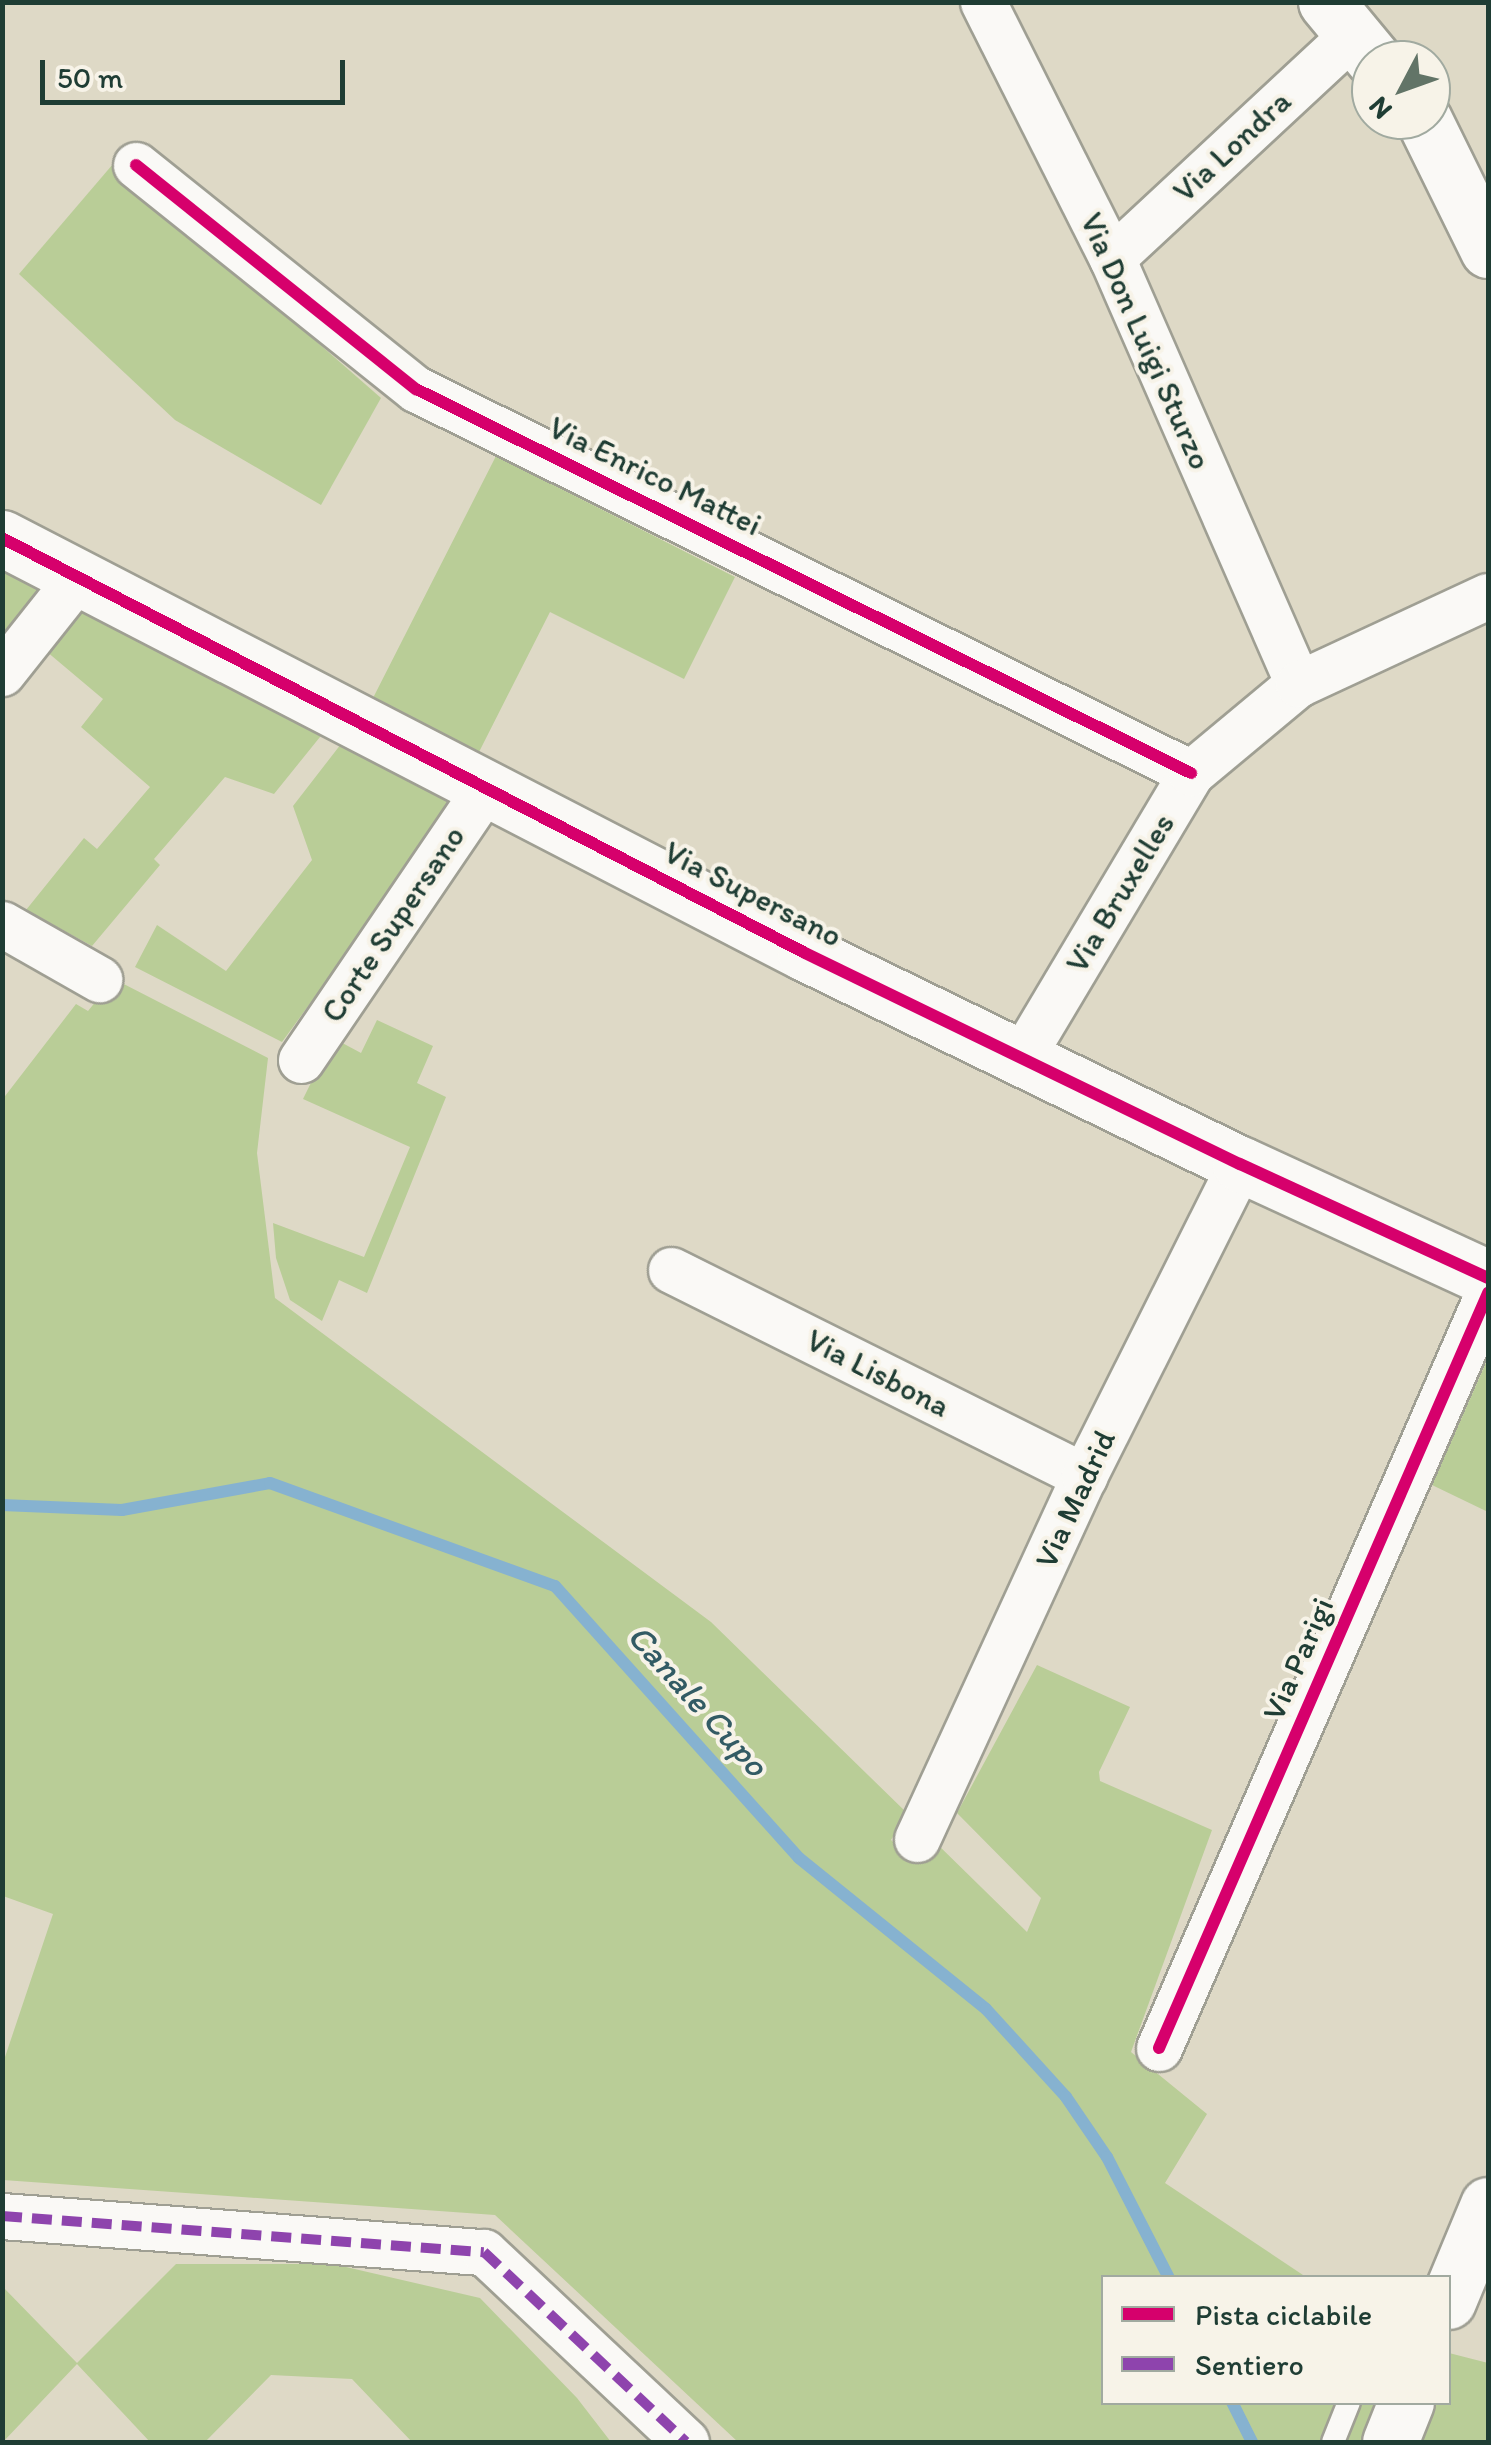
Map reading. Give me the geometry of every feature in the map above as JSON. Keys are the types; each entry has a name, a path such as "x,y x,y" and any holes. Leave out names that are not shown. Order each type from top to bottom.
{"street":[{"name":"Via Don Luigi Sturzo","path":"983,2 1112,258 1298,684"},
{"name":"Via Londra","path":"1112,258 1351,32"},
{"path":"1434,140 1488,250"},
{"name":"Via Enrico Mattei","path":"136,165 416,389 1191,772"},
{"name":"Via Supersano","path":"2,538 805,953 1024,1055 1240,1164 1488,1278"},
{"path":"2,673 78,577"},
{"name":"Via Bruxelles","path":"1024,1055 1191,772 1298,684 1488,596"},
{"name":"Corte Supersano","path":"302,1060 486,789"},
{"path":"2,924 99,979"},
{"name":"Via Madrid","path":"918,1838 1084,1476 1240,1164"},
{"name":"Via Lisbona","path":"671,1270 1084,1476"},
{"name":"Via Parigi","path":"1158,2048 1488,1293"},
{"path":"1451,2293 1488,2205"},
{"path":"2,2216 484,2252 686,2442"},
{"path":"1390,2442 1405,2405"}],"lane":[{"path":"1333,2442 1348,2405"}],"green space":[{"path":"113,164 381,398 321,505 175,420 19,274"},
{"path":"496,456 735,577 684,679 550,612 479,752 373,698"},
{"path":"3,564 48,587 3,641"},
{"path":"85,599 324,732 274,794 225,777 154,859 160,865 92,946 26,910 84,838 97,849 150,787 81,727 103,699 46,651"},
{"path":"341,744 455,804 282,1042 135,967 157,925 226,971 312,860 293,806"},
{"path":"114,979 268,1058 257,1153 275,1298 711,1622 907,1813 891,1840 919,1862 932,1839 1027,1932 1041,1898 957,1813 1037,1665 1130,1707 1099,1772 1100,1781 1212,1830 1131,2052 1207,2114 1165,2183 1303,2275 1101,2275 1101,2405 1451,2405 1451,2354 1488,2363 1488,2442 738,2442 495,2215 3,2180 3,2063 53,1914 3,1896 2,1100 76,1004 88,1011"},
{"path":"377,1020 433,1046 417,1083 446,1097 367,1293 339,1280 322,1321 290,1300 276,1258 273,1223 364,1257 410,1147 303,1099 333,1038 361,1053"},
{"path":"1488,1358 1488,1512 1432,1485"},
{"path":"176,2264 333,2264 480,2298 577,2398 611,2442 412,2442 352,2379 271,2375 205,2442 150,2442 77,2364 3,2442 3,2287 77,2363"}],"waterway":[{"name":"Canale Cupo","path":"2,1505 122,1510 270,1483 555,1586 799,1858 986,2009 1066,2097 1107,2157 1167,2275"},
{"name":"Canale Cupo","path":"1234,2405 1252,2442"}],"marked path":[{"path":"2,2216 484,2252 686,2442"}],"cycle path":[{"path":"136,165 416,389 1191,773"},
{"path":"2,538 805,953 1240,1164 1488,1278"},
{"path":"1159,2048 1488,1293"}]}
